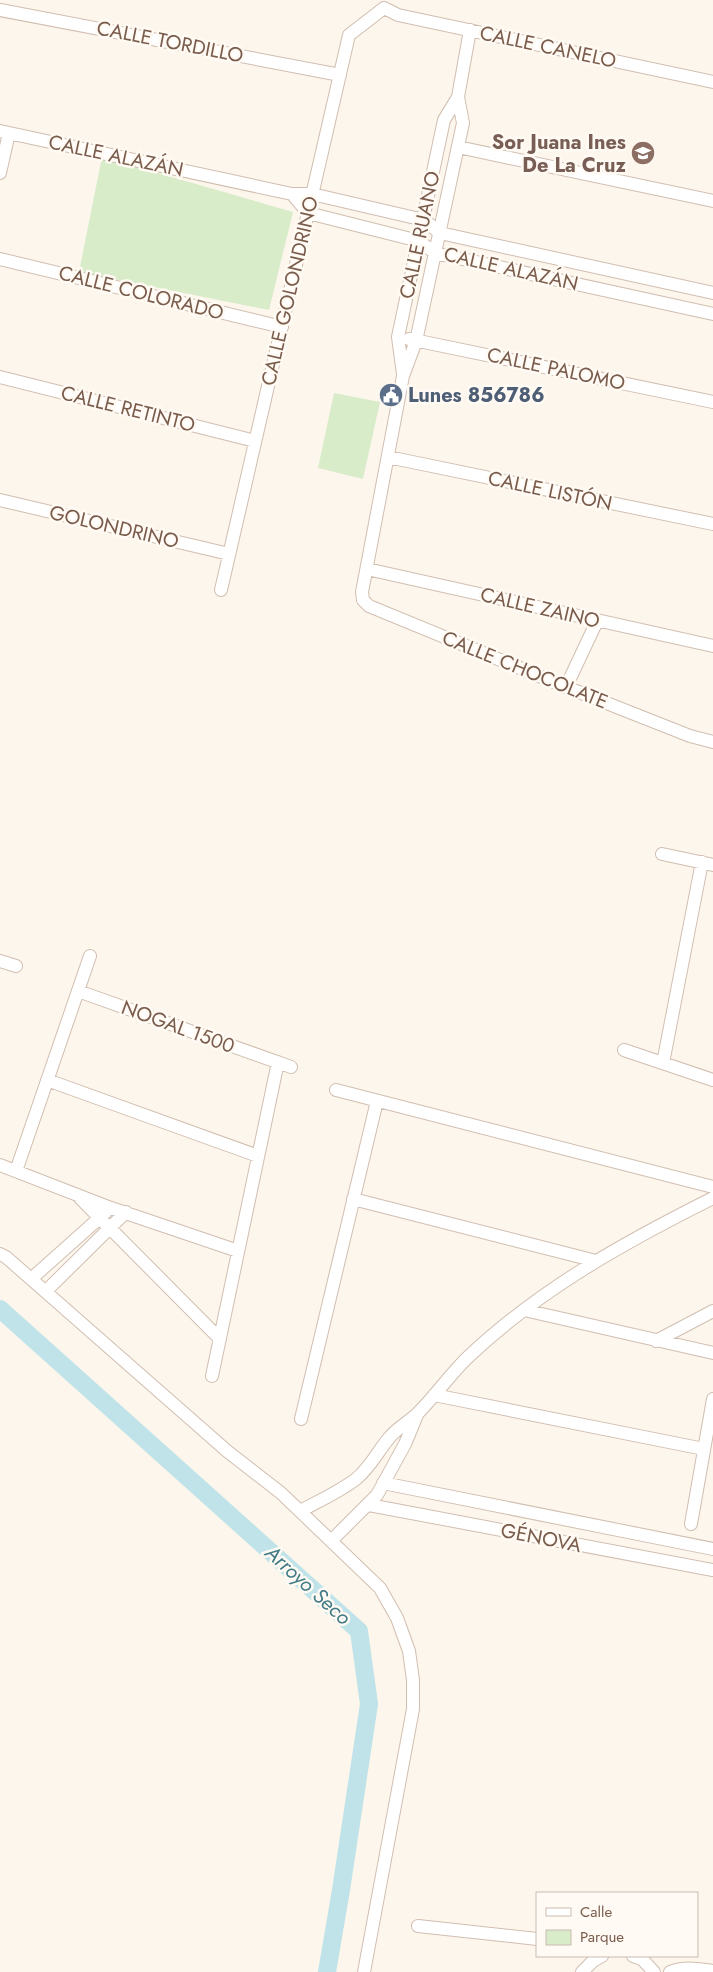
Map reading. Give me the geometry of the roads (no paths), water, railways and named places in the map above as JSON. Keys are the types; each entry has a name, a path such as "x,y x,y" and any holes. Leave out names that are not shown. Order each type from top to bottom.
{"street":[{"name":"CALLE CANELO","path":"383,4 398,15 713,82"},
{"name":"CALLE GOLONDRINO","path":"221,590 349,35 383,4"},
{"name":"CALLE TORDILLO","path":"0,10 340,75"},
{"name":"CALLE RUANO","path":"403,376 398,337 444,120 458,97 470,30"},
{"name":"CALLE RUANO","path":"363,600 362,592 403,376 416,341 464,123 458,97"},
{"name":"CALLE ALAZÁN","path":"4,132 292,194 312,194 424,220 440,233 713,293"},
{"path":"0,173 4,132"},
{"path":"458,147 713,201"},
{"path":"292,194 308,213"},
{"name":"CALLE ALAZÁN","path":"308,213 419,241 435,253 713,314"},
{"name":"CALLE COLORADO","path":"0,259 282,328"},
{"name":"CALLE PALOMO","path":"398,337 713,402"},
{"name":"CALLE RETINTO","path":"0,377 255,441"},
{"name":"CALLE LISTÓN","path":"388,457 713,524"},
{"name":"GOLONDRINO","path":"0,500 229,554"},
{"name":"CALLE ZAINO","path":"367,569 713,646"},
{"name":"CALLE CHOCOLATE","path":"363,600 369,606 566,687 690,736 713,742"},
{"path":"566,687 597,621"},
{"path":"662,854 707,863 663,1063"},
{"path":"16,1171 90,956"},
{"path":"0,961 16,966"},
{"name":"NOGAL 1500","path":"78,991 291,1067"},
{"path":"624,1050 713,1080"},
{"path":"212,1376 278,1062"},
{"path":"47,1080 258,1156"},
{"path":"336,1090 713,1187"},
{"path":"300,1419 377,1101"},
{"path":"0,1165 111,1208 238,1251"},
{"path":"77,1194 220,1339"},
{"path":"300,1512 337,1492 357,1478 368,1467 390,1436 417,1414 466,1360 524,1310 561,1283 596,1261 655,1227 713,1198"},
{"path":"353,1199 596,1261"},
{"path":"32,1279 111,1208"},
{"path":"46,1291 111,1229 126,1212"},
{"path":"0,1254 46,1291 227,1451 281,1494 380,1588 397,1618 409,1651 413,1680 413,1709 364,1972"},
{"path":"524,1310 713,1353"},
{"path":"656,1341 713,1311"},
{"path":"434,1395 704,1449"},
{"path":"691,1524 713,1399"},
{"path":"330,1541 377,1496 405,1444 417,1414"},
{"name":"GÉNOVA","path":"383,1483 713,1549"},
{"name":"GÉNOVA","path":"369,1505 713,1570"},
{"path":"527,1536 532,1513"},
{"path":"674,1564 679,1542"},
{"path":"418,1926 536,1939"},
{"path":"636,1957 642,1959 654,1972"},
{"path":"582,1972 594,1958"},
{"path":"670,1972 683,1968 713,1971"}],"waterway":[{"name":"Arroyo Seco","path":"0,1309 359,1631 369,1704 327,1972"}],"place":[{"name":"Sor Juana Ines De La Cruz","path":"643,153"},
{"name":"Lunes 856786","path":"391,395"}]}
